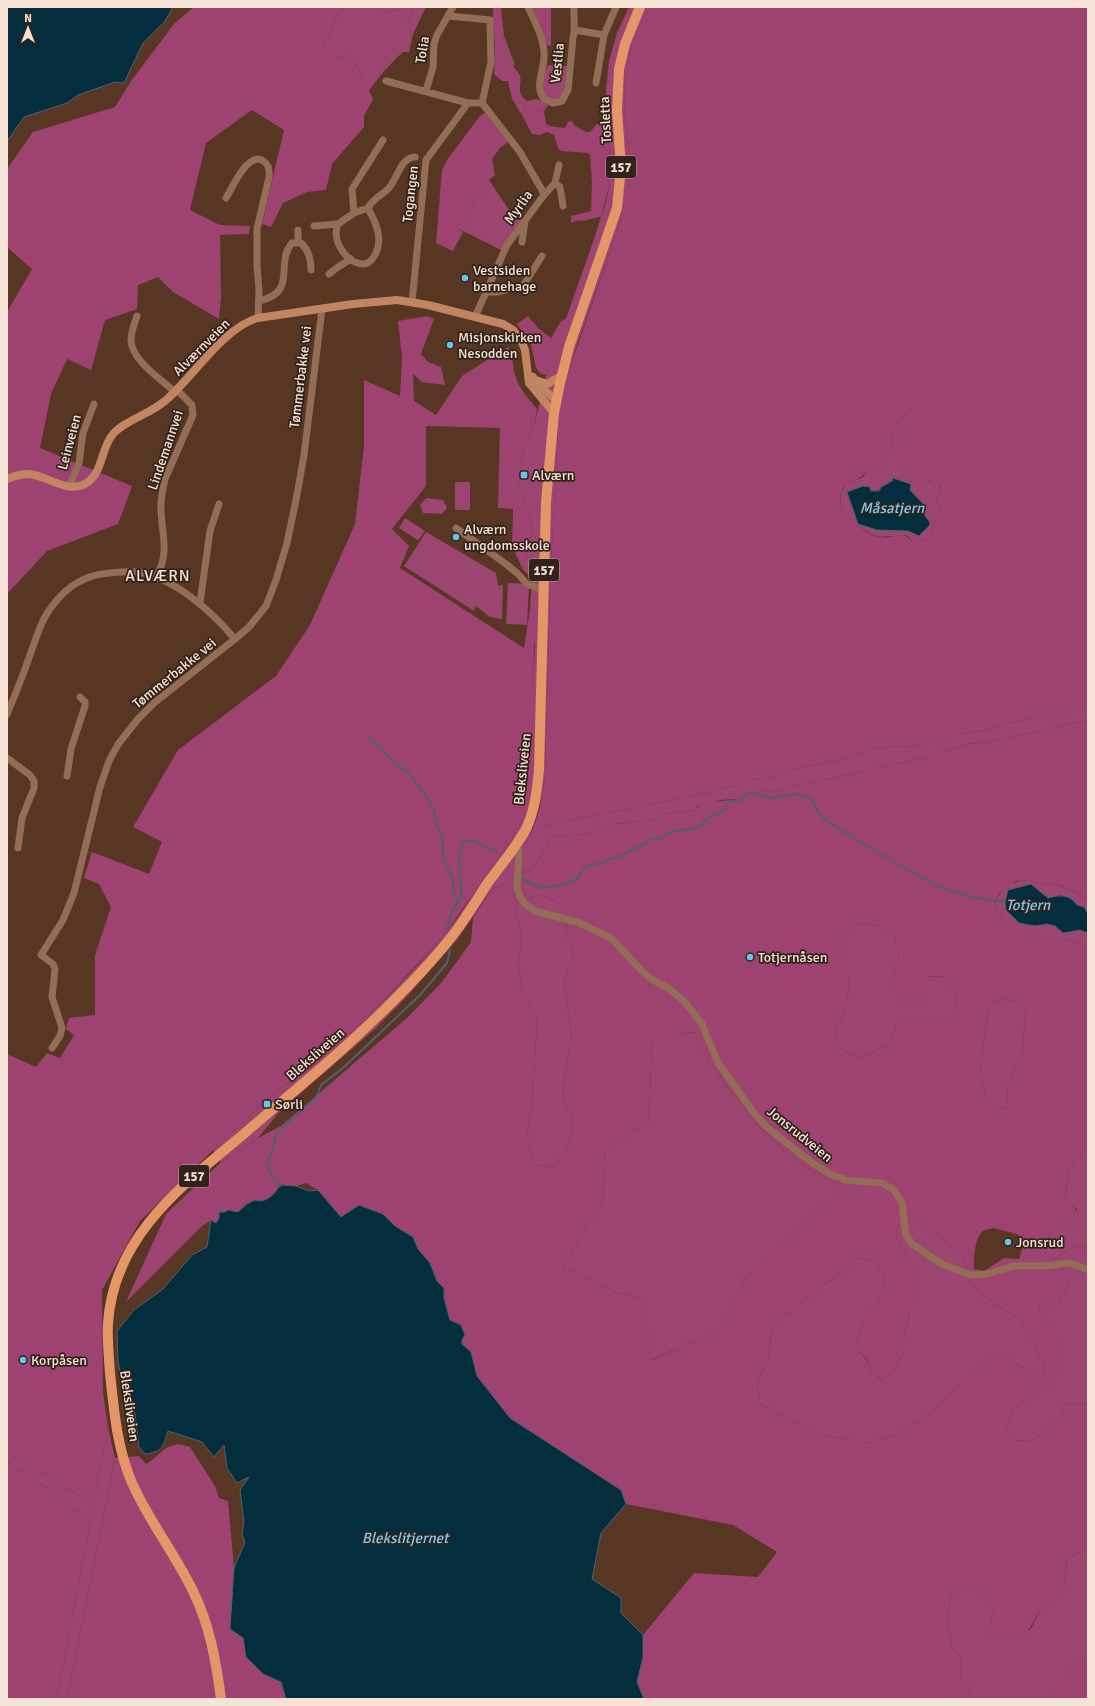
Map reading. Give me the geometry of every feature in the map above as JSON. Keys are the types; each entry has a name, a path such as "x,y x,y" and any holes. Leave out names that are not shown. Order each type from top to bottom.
{"main road":[{"name":"Tosletta","path":"561,376 616,208 621,167 617,111 618,69 625,44 640,7"},
{"name":"Alværnveien","path":"69,487 83,485 94,477 106,445 115,432 154,409 176,391 231,333 246,322 258,318 383,300 412,302 503,324 516,333 523,344 529,383 554,412"},
{"name":"Alværnveien","path":"527,365 534,379 556,400"},
{"path":"534,379 540,383 547,384 561,376"},
{"name":"157","path":"556,400 561,376"},
{"name":"Bleksliveien","path":"221,1699 215,1656 208,1628 200,1607 186,1577 140,1500 129,1476 119,1442 113,1399 108,1332 109,1312 117,1281 133,1244 153,1216 195,1176 338,1053 389,1004 454,933 516,846 530,820 535,803 538,781 543,590 548,480 556,400"},
{"path":"7,479 20,474 33,475 69,487"}],"street":[{"name":"Tolia","path":"426,91 433,67 434,44 437,35 453,7"},
{"name":"Vestlia","path":"528,7 543,47 544,57 540,91 544,99 549,102 557,103 566,95 575,30 574,7"},
{"path":"596,83 604,35 616,7"},
{"path":"386,81 468,103 482,103 491,62 490,20 449,16"},
{"name":"Vestlia","path":"575,30 604,35"},
{"name":"Togangen","path":"412,302 426,160 468,103"},
{"name":"Myrlia","path":"474,317 507,245 544,195 520,152 482,103"},
{"path":"354,213 352,189 383,140"},
{"path":"314,226 338,224 354,213 368,208 371,202 387,190 393,183 404,161 409,157 415,157"},
{"path":"226,198 239,176 250,162 259,159 267,164 270,168 269,177 256,233 259,301 258,318"},
{"path":"544,195 555,183 559,165"},
{"path":"555,183 560,187 563,206"},
{"path":"338,224 336,234 338,243 351,259 363,264 369,262 376,253 378,246 376,225 368,208"},
{"path":"522,242 525,220"},
{"path":"298,230 298,242"},
{"path":"259,301 272,298 280,290 292,243 298,242 303,245 308,254 311,270"},
{"path":"486,292 498,292 523,286 542,256"},
{"path":"329,274 351,259"},
{"name":"Tømmerbakke vei","path":"52,1048 61,1033 62,1028 52,997 55,969 53,964 41,955 63,920 74,893 98,793 110,761 125,735 144,712 235,640 248,627 266,606 276,580 287,543 304,455 322,309"},
{"name":"Lindemannvei","path":"137,316 131,340 134,350 149,370 192,405 193,415 165,479 161,509 165,558 156,577"},
{"name":"Leinveien","path":"69,487 79,463 83,433 94,404"},
{"path":"200,603 209,537 219,504"},
{"path":"456,528 506,564 527,584 543,590"},
{"path":"7,714 43,622 52,605 67,590 86,578 98,574 136,572 156,577 192,596 235,640"},
{"path":"66,776 71,749 85,706 85,702 80,698"},
{"path":"7,758 30,775 34,781 34,788 22,818 18,848"},
{"name":"Jonsrudveien","path":"516,846 519,852 517,886 520,897 525,904 535,911 577,922 611,938 651,979 668,988 684,1001 702,1024 718,1063 754,1113 769,1129 811,1162 830,1174 845,1180 882,1183 894,1190 902,1203 906,1236 912,1244 942,1264 971,1274 987,1274 1014,1266 1067,1263 1088,1270"}],"shaded area":[{"path":"194,7 346,7 339,11 324,45 337,58 347,55 357,66 373,99 364,116 364,127 332,164 326,190 307,192 283,203 271,227 262,224 284,130 252,110 206,143 190,210 220,225 250,226 249,234 220,235 221,297 219,319 173,292 158,277 138,285 137,309 105,320 91,370 67,359 51,394 40,448 132,486 118,524 47,551 7,594 7,312 32,269 7,247 7,169 33,132 115,107 131,81 174,24"},
{"path":"346,7 381,7 387,13 400,9 409,19 415,7 426,7 413,34 409,52 403,52 381,75 369,91 357,66 347,55 337,58 324,45 339,11"},
{"path":"381,7 415,7 409,19 400,9 386,13"},
{"path":"493,7 501,7 504,36 515,65 513,66 519,73 521,81 521,94 527,101 537,99 548,105 544,111 534,106 526,105 522,115 512,99 508,81 502,81 494,74 495,45"},
{"path":"532,7 551,7 551,46 547,45 542,29"},
{"path":"629,7 650,7 635,34 627,62 624,86 625,120 630,162 628,189 616,235 577,345 559,404 550,588 545,774 542,797 530,835 554,821 567,821 646,806 736,786 749,780 766,779 794,769 853,757 867,750 895,746 904,748 939,741 948,735 982,731 1028,719 1047,710 1071,708 1079,711 1088,707 1088,720 987,742 969,744 918,759 805,784 794,785 770,792 765,790 737,799 721,800 698,806 695,810 666,814 653,820 604,825 592,833 552,837 535,866 491,890 457,940 376,1028 280,1111 258,1138 221,1162 213,1150 279,1089 305,1072 366,1019 442,938 511,840 521,823 529,803 536,610 530,609 532,578 523,570 532,528 530,514 518,486 524,446 534,426 546,375 606,202 610,183 610,157 606,122 606,90 609,61 617,33"},
{"path":"650,7 1088,7 1088,707 1079,711 1071,708 1063,715 1051,714 1047,710 1028,719 982,731 948,735 939,741 904,748 895,746 867,750 853,757 794,769 766,779 749,780 736,786 646,806 567,821 554,821 530,835 540,805 545,774 550,588 559,404 564,385 616,235 628,189 630,162 625,120 624,86 627,62 635,34","holes":["910,408 917,410 913,418 913,428 903,440 896,462 899,479 924,484 929,481 932,482 931,485 934,487 940,486 942,490 936,501 941,512 935,519 930,539 923,540 919,543 912,543 906,536 902,535 884,538 875,536 847,518 847,511 841,509 841,493 845,486 864,475 867,471 882,468 891,450 893,431"]},
{"path":"548,65 568,66 565,89 560,98 553,101 542,93 541,82"},
{"path":"526,105 534,106 544,111 546,124 550,126 565,128 568,122 572,121 575,126 586,132 590,132 597,124 606,122 610,157 610,183 601,217 571,223 571,216 591,211 592,183 590,155 588,153 561,151 558,148 554,135 547,132 540,135 532,134 522,115"},
{"path":"485,113 508,142 500,148 492,159 495,175 489,180 457,228 463,232 453,251 436,243 442,170 447,160 480,116"},
{"path":"489,180 511,213 515,213 523,220 501,250 457,228"},
{"path":"427,316 434,319 421,354 428,362 441,367 445,385 422,382 413,374 414,401 436,415 462,376 508,347 519,385 537,409 534,426 524,446 518,486 529,510 532,528 523,570 512,546 513,509 498,508 500,428 426,426 426,486 392,529 409,546 400,568 524,648 530,609 536,610 532,780 529,803 521,823 511,840 442,938 366,1019 305,1072 279,1089 213,1150 140,1221 102,1290 103,1392 108,1427 93,1508 83,1498 26,1462 20,1460 7,1450 7,1054 36,1067 47,1053 60,1058 74,1035 66,1029 69,1018 95,1015 95,955 111,907 99,884 84,878 92,852 149,874 162,842 133,827 178,750 276,676 310,625 355,524 364,446 364,380 400,396 402,357 398,321"},
{"path":"528,316 538,328 551,338 561,321 567,318 546,375 541,374 536,368 531,345 517,324"},
{"path":"910,408 918,410 913,418 913,428 903,440 910,482 936,483 942,490 936,501 941,512 935,519 930,539 923,540 919,543 912,543 910,538 905,535 880,537 871,534 847,518 841,509 841,492 847,484 863,477 867,471 891,450 893,431","holes":["893,478 910,484 910,490 923,503 915,507 916,514 922,512 927,518 919,536 908,531 877,530 858,524 847,492 876,491 881,489 888,482 892,481"]},
{"path":"455,482 470,482 470,510 455,510"},
{"path":"426,498 443,500 447,508 442,514 423,513 420,505"},
{"path":"405,518 425,531 418,540 399,528"},
{"path":"426,532 496,573 498,586 503,585 502,619 490,617 476,606 474,611 404,566"},
{"path":"508,583 529,584 527,625 506,624"},
{"path":"1088,720 1088,899 1058,884 1042,885 1030,880 1016,881 999,894 995,903 998,914 1014,929 1028,931 1037,939 1062,939 1088,945 1088,1147 1069,1169 1065,1198 1078,1212 1080,1225 1078,1230 1061,1225 1050,1236 1045,1254 1054,1259 1075,1246 1088,1247 1088,1265 1073,1276 1059,1304 1040,1305 1039,1315 1055,1330 1059,1359 1053,1388 1046,1386 1043,1364 1030,1335 1021,1321 982,1295 970,1281 962,1255 924,1223 898,1223 896,1236 901,1247 912,1260 916,1292 904,1337 904,1352 894,1371 882,1380 871,1373 868,1361 857,1349 858,1334 883,1292 884,1276 876,1261 859,1258 773,1325 768,1359 757,1383 760,1403 811,1432 866,1443 894,1436 934,1411 956,1388 986,1362 999,1354 1034,1375 1034,1393 1013,1410 1006,1427 1009,1441 1033,1440 1056,1421 1066,1403 1088,1405 1088,1549 1067,1558 1065,1586 1042,1607 1024,1638 1013,1634 992,1637 988,1629 995,1608 981,1591 977,1589 967,1589 951,1593 948,1621 952,1648 962,1658 960,1676 976,1699 644,1699 637,1682 643,1657 643,1635 694,1573 758,1577 777,1552 733,1525 626,1504 620,1490 510,1418 477,1376 471,1352 462,1344 462,1340 465,1335 461,1325 450,1320 444,1298 444,1288 437,1281 430,1263 418,1249 413,1237 395,1226 383,1214 341,1217 318,1190 306,1183 296,1186 280,1185 267,1199 259,1201 255,1200 246,1204 238,1212 228,1210 225,1213 219,1212 219,1218 216,1223 211,1220 202,1226 126,1302 166,1214 221,1162 258,1138 281,1126 408,1017 442,982 471,942 473,918 491,890 535,866 552,837 592,833 603,825 653,820 666,814 695,810 699,806 709,802 737,799 740,795 765,790 770,792 794,785 805,784 918,759 969,744 987,742","holes":["539,894 567,907 566,933 574,954 564,981 571,1034 562,1097 573,1119 569,1146 554,1168 536,1164 527,1138 533,1099 537,1018 523,990 518,965 522,937 515,907","859,923 880,926 895,935 899,955 893,975 899,1002 912,1009 923,1002 928,976 943,977 957,993 954,1017 944,1023 903,1023 896,1027 890,1043 862,1058 838,1047 835,1030 843,1015 850,986 843,953 844,932","1000,999 1017,1002 1026,1010 1022,1052 1008,1086 1006,1107 999,1109 989,1101 982,1081 982,1054 990,1004","695,1032 710,1063 760,1128 798,1163 844,1188 742,1281 721,1329 651,1360 645,1300 616,1292 563,1267 603,1199 606,1148 649,1122 652,1038","993,1228 1017,1234 1024,1244 1019,1259 1004,1258 984,1271 974,1269 976,1244 980,1234 983,1231"]},
{"path":"1030,880 1042,885 1057,884 1088,899 1088,914 1084,907 1077,905 1060,895 1006,910 1019,923 1035,926 1047,924 1055,926 1063,933 1080,930 1088,933 1088,945 1062,939 1037,939 1028,931 1014,929 998,914 995,903 1001,892 1013,883"},
{"path":"539,894 567,907 566,933 574,954 564,981 571,1034 562,1097 573,1119 569,1146 554,1168 536,1164 527,1138 533,1099 537,1018 523,990 518,965 522,937 515,907"},
{"path":"859,923 880,926 895,935 899,955 893,975 943,977 957,993 954,1018 944,1023 903,1023 896,1027 890,1043 862,1058 838,1047 835,1030 843,1015 850,986 842,952 844,932"},
{"path":"1000,999 1017,1002 1026,1009 1022,1052 1008,1086 1006,1107 998,1109 989,1101 985,1092 982,1081 982,1054 990,1004"},
{"path":"696,1032 710,1063 760,1128 798,1163 845,1188 742,1281 722,1329 650,1360 645,1300 616,1292 563,1267 603,1199 606,1148 649,1122 652,1037"},
{"path":"1088,1147 1088,1247 1075,1246 1054,1259 1045,1255 1050,1236 1061,1224 1078,1230 1077,1209 1065,1198 1069,1169"},
{"path":"898,1223 924,1223 962,1255 970,1281 982,1295 1021,1321 1030,1335 1043,1364 1046,1386 1039,1315 1040,1304 1059,1304 1073,1276 1088,1265 1088,1405 1066,1403 1056,1421 1033,1440 1009,1441 1006,1427 1013,1410 1034,1393 1034,1376 1021,1366 999,1354 956,1388 934,1411 894,1436 866,1443 811,1432 760,1403 757,1383 768,1359 773,1325 859,1258 876,1261 884,1276 883,1292 858,1334 857,1349 868,1362 871,1373 881,1380 894,1371 904,1352 904,1337 910,1316 912,1260 901,1247 896,1236"},
{"path":"108,1427 115,1458 67,1699 57,1699 91,1519 74,1510 69,1502 7,1462 7,1450 20,1460 26,1462 83,1498 93,1507"},
{"path":"178,1444 190,1447 215,1486 219,1498 228,1501 234,1568 230,1629 243,1638 246,1657 263,1674 281,1682 286,1699 226,1699 220,1696 219,1699 67,1699 115,1458 139,1456 146,1464 168,1447"},
{"path":"7,1462 69,1502 74,1510 91,1519 57,1699 7,1699"},
{"path":"1088,1549 1088,1652 1047,1699 976,1699 960,1676 962,1658 952,1648 948,1621 951,1593 967,1589 977,1589 981,1591 995,1608 988,1629 1030,1630 1042,1607 1065,1586 1067,1558"},
{"path":"1088,1652 1088,1699 1047,1699 1052,1692"}],"water":[{"path":"7,7 173,7 165,21 143,43 124,83 115,82 78,95 67,103 24,117 7,141"},
{"name":"Måsatjern","path":"893,478 911,484 910,490 923,504 915,507 916,513 922,512 929,521 930,525 919,536 908,531 877,530 858,524 847,492 863,486 870,487 871,491 879,491 881,487 892,481"},
{"name":"Totjern","path":"1031,884 1048,898 1064,896 1074,901 1077,905 1084,907 1088,914 1088,933 1080,930 1063,933 1055,926 1047,924 1035,926 1019,923 1006,910 1005,902 1008,890"},
{"name":"Blekslitjernet","path":"280,1185 296,1186 309,1191 318,1190 341,1217 359,1205 383,1214 395,1226 413,1237 418,1249 430,1263 437,1281 444,1288 444,1298 450,1320 461,1325 465,1335 462,1340 462,1344 471,1352 477,1376 510,1418 621,1490 626,1504 601,1533 592,1579 621,1598 621,1613 643,1635 643,1657 637,1682 644,1699 286,1699 281,1682 263,1674 246,1657 243,1638 230,1629 234,1568 245,1542 242,1534 244,1522 240,1490 249,1477 237,1483 227,1468 224,1445 214,1457 202,1442 168,1431 165,1441 159,1450 145,1454 139,1447 135,1413 122,1380 118,1362 117,1331 134,1310 163,1289 192,1255 207,1247 211,1220 216,1223 219,1218 219,1212 225,1212 228,1210 238,1212 247,1204 255,1200 259,1201 267,1199"}],"waterway":[{"path":"368,738 377,744 391,759 410,775 430,802 443,840 442,848 445,863 453,880 453,888 458,904"},
{"path":"520,878 542,888 563,885 578,878 583,869 621,856 645,844 649,840 662,838 670,832 697,828 712,815 720,813 725,809 727,803 742,800 746,794 754,793 771,798 796,794 809,798 814,803 820,815 830,823 937,886 970,897 1005,902"},
{"path":"447,929 452,911 462,899 459,859 462,843 466,841 475,841 497,851"},
{"path":"280,1186 269,1172 268,1160 277,1132 316,1098 321,1085 343,1068 420,995 447,963 450,950"}],"place":[{"name":"Vestsiden barnehage","path":"465,278"},
{"name":"Misjonskirken Nesodden","path":"450,345"},
{"name":"Alværn","path":"524,475"},
{"name":"Alværn ungdomsskole","path":"456,537"},
{"name":"Totjernåsen","path":"750,957"},
{"name":"Sørli","path":"267,1104"},
{"name":"Jonsrud","path":"1008,1242"},
{"name":"Korpåsen","path":"23,1360"}],"district":[{"name":"ALVÆRN","path":"158,575"}]}
